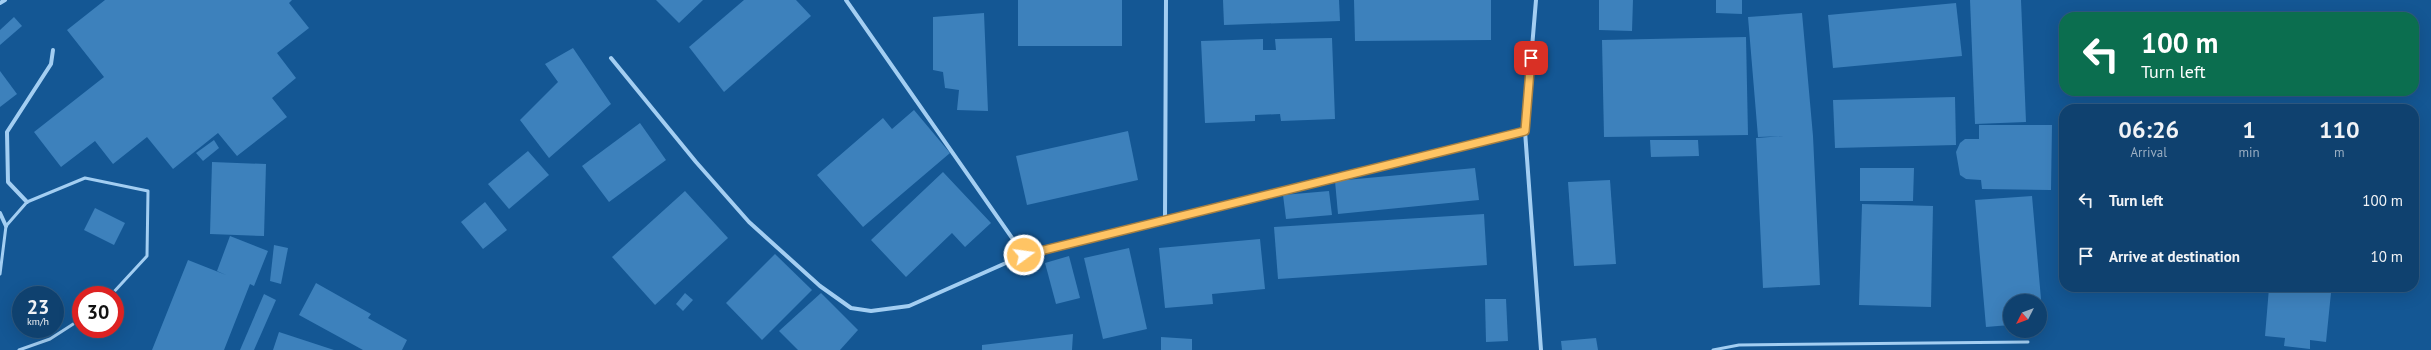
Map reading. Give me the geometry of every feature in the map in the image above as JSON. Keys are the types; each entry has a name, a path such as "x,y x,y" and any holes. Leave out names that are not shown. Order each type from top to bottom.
{"street":[{"path":"0,3 5,0"},
{"path":"846,0 1024,255"},
{"path":"1165,219 1166,0"},
{"path":"1536,0 1525,131 1541,350"},
{"path":"28,202 8,182 7,132 51,64 53,50"},
{"path":"611,58 696,162 749,222 820,286 851,308 871,311 909,306 1024,255 1525,131"},
{"path":"0,213 6,226"}],"lane":[{"path":"0,274 6,226 28,202 85,178 148,191 146,256 119,286"},
{"path":"20,350 50,339 72,325"},
{"path":"1713,350 1739,345 2028,342"}],"building":[{"path":"105,0 292,0 289,3 309,28 277,53 296,78 272,98 287,117 237,156 218,133 173,169 147,137 113,164 95,141 61,167 34,132 104,77 67,30"},
{"path":"656,0 703,0 679,23"},
{"path":"744,0 796,0 811,16 724,92 689,47"},
{"path":"1018,0 1122,0 1122,46 1018,46"},
{"path":"1223,0 1339,0 1340,21 1224,25"},
{"path":"1354,0 1491,0 1491,40 1355,41"},
{"path":"1599,0 1633,0 1632,31 1599,30"},
{"path":"1716,0 1742,0 1742,14 1716,13"},
{"path":"1970,0 2021,0 2026,122 1975,124"},
{"path":"1956,3 1962,56 1833,68 1828,15"},
{"path":"984,13 988,111 957,110 959,90 945,88 943,72 933,70 933,17"},
{"path":"1802,13 1813,136 1820,285 1763,288 1756,138 1784,136 1758,137 1748,17"},
{"path":"14,17 22,26 0,45 0,30"},
{"path":"1746,37 1748,135 1604,137 1602,40"},
{"path":"1332,38 1335,119 1281,121 1280,114 1255,115 1255,121 1205,123 1201,41 1263,39 1263,50 1276,50 1275,39"},
{"path":"573,48 611,104 549,158 520,120 558,82 545,64"},
{"path":"0,71 17,94 0,107"},
{"path":"1955,97 1956,145 1835,148 1833,100"},
{"path":"914,110 950,153 863,227 817,175 883,118 892,129"},
{"path":"640,123 666,160 609,202 582,166"},
{"path":"1979,125 2052,125 2051,190 1982,189 1981,180 1966,179 1960,175 1956,152 1960,143 1965,139 1979,139"},
{"path":"1128,131 1138,180 1027,205 1016,156"},
{"path":"214,140 219,148 203,161 196,153"},
{"path":"1650,140 1698,140 1699,156 1651,157"},
{"path":"528,151 549,175 509,209 488,184"},
{"path":"212,162 266,164 264,236 210,234"},
{"path":"1475,168 1479,200 1338,214 1335,181"},
{"path":"1860,168 1914,168 1913,201 1860,201"},
{"path":"943,172 991,223 965,247 952,233 906,277 871,240"},
{"path":"1610,180 1616,264 1574,266 1568,182"},
{"path":"685,191 728,238 655,305 612,257"},
{"path":"1329,191 1332,215 1286,219 1283,195"},
{"path":"2032,196 2041,294 2003,294 2003,326 1986,327 1975,200"},
{"path":"485,202 507,230 483,249 461,222"},
{"path":"1862,204 1933,206 1931,307 1859,305"},
{"path":"95,208 125,223 114,245 84,230"},
{"path":"1484,214 1487,265 1278,279 1274,227"},
{"path":"230,236 268,251 254,286 250,284 224,350 152,350 188,260 226,275 217,271"},
{"path":"1260,239 1265,289 1212,294 1213,304 1165,308 1159,248"},
{"path":"274,245 288,248 281,284 270,281"},
{"path":"1129,248 1147,329 1103,339 1084,258"},
{"path":"775,254 812,290 762,340 726,303"},
{"path":"1069,256 1080,298 1056,304 1045,263"},
{"path":"316,283 371,314 368,318 407,340 402,350 363,350 299,315"},
{"path":"2269,292 2331,293 2326,342 2310,340 2310,349 2284,346 2285,338 2265,336"},
{"path":"685,293 693,300 683,311 676,304"},
{"path":"821,293 858,330 840,350 798,350 779,331"},
{"path":"264,294 276,300 254,350 240,350"},
{"path":"1485,299 1506,299 1508,341 1486,342"},
{"path":"279,332 334,350 273,350"},
{"path":"1073,334 1072,350 982,350 982,345"},
{"path":"1161,337 1192,339 1192,350 1161,350"},
{"path":"1596,338 1598,350 1562,350 1561,341"}],"route":[{"path":"1024,255 1525,131 1531,58"}]}
